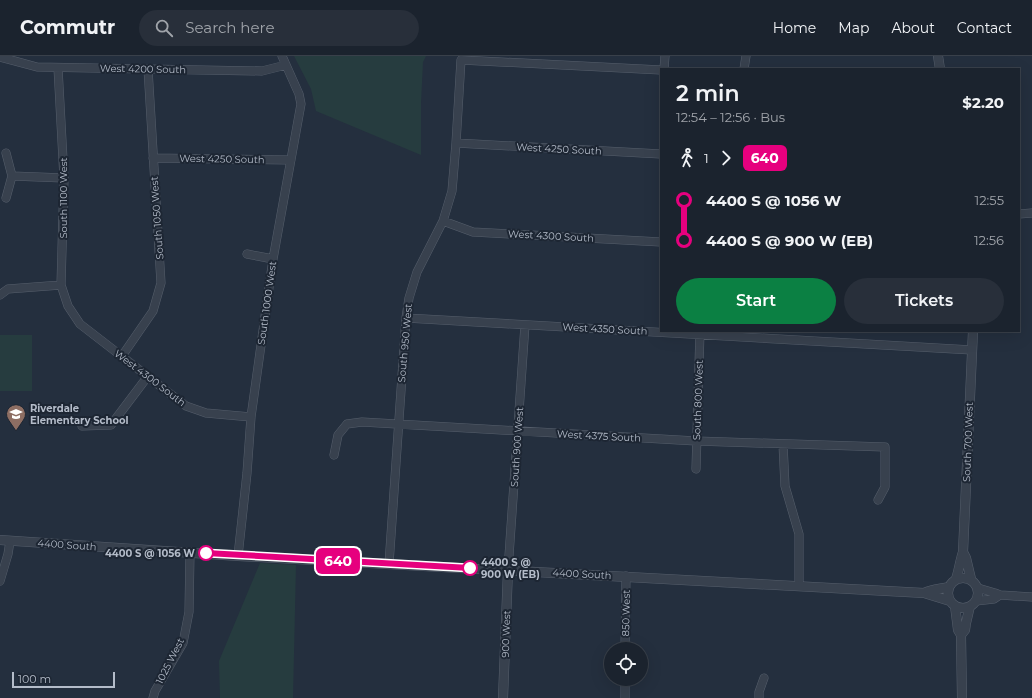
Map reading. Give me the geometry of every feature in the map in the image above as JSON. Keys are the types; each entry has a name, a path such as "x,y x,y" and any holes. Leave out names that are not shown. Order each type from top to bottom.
{"street":[{"name":"South 1000 West","path":"238,556 247,473 251,417 273,259 301,104 299,94 282,56"},
{"path":"664,68 665,56"},
{"path":"744,68 746,56"},
{"path":"938,56 940,68"},
{"name":"West 4200 South","path":"0,57 37,68 262,71 286,65"},
{"path":"519,59 660,70"},
{"name":"South 950 West","path":"389,564 406,318 409,298 417,272 443,221 452,191 460,60 519,59"},
{"name":"South 1100 West","path":"58,68 64,178 61,285 68,306 80,324"},
{"name":"South 1050 West","path":"122,356 153,311 161,283 148,69"},
{"name":"West 4250 South","path":"456,143 660,154"},
{"path":"6,153 12,176 6,198"},
{"name":"West 4250 South","path":"153,158 291,160"},
{"path":"12,176 64,178"},
{"path":"1020,214 1032,213"},
{"name":"West 4300 South","path":"443,221 473,232 660,242"},
{"path":"247,254 273,259"},
{"path":"0,295 8,288 61,285"},
{"name":"West 4350 South","path":"406,318 660,331"},
{"name":"West 4300 South","path":"80,324 186,406 206,413 251,417"},
{"name":"South 900 West","path":"508,570 525,325"},
{"name":"West 4350 South","path":"678,332 972,350"},
{"name":"South 700 West","path":"971,580 964,552 972,332"},
{"name":"South 800 West","path":"696,469 700,333"},
{"path":"82,426 111,425 148,376"},
{"name":"West 4375 South","path":"334,455 338,435 347,424 362,422 696,441 885,447 885,487 878,500"},
{"path":"783,444 785,486 800,534 799,585"},
{"name":"4400 South","path":"0,540 238,556 799,585 924,593"},
{"path":"0,581 8,554 10,541"},
{"name":"1025 West","path":"153,698 155,691 183,643 189,612 190,552"},
{"name":"South 700 West","path":"956,579 960,568 961,557 964,552"},
{"name":"900 West","path":"503,698 508,570"},
{"name":"850 West","path":"625,642 626,576"},
{"path":"962,698 961,635 958,630 952,603 947,596 948,587 956,579 963,577 971,580 978,588 1000,595 1032,597"},
{"path":"924,593 930,590 948,587"},
{"path":"961,635 965,630 966,622 973,603 978,596 978,588"},
{"path":"924,593 952,603 960,608 965,608 973,603 994,599 1000,595"},
{"path":"759,698 759,692 764,678"},
{"path":"625,686 625,698"}],"green space":[{"path":"294,56 426,56 423,62 421,155 316,111 311,89"},
{"path":"0,335 32,335 32,391 0,391"},
{"path":"260,563 296,565 293,698 220,698 219,661"}],"bus line":[{"name":"640","path":"206,553 470,568"}],"place":[{"name":"Riverdale Elementary School","path":"16,431"},
{"name":"4400 S @ 1056 W","path":"206,553"},
{"name":"4400 S @ 900 W (EB)","path":"470,568"}]}
